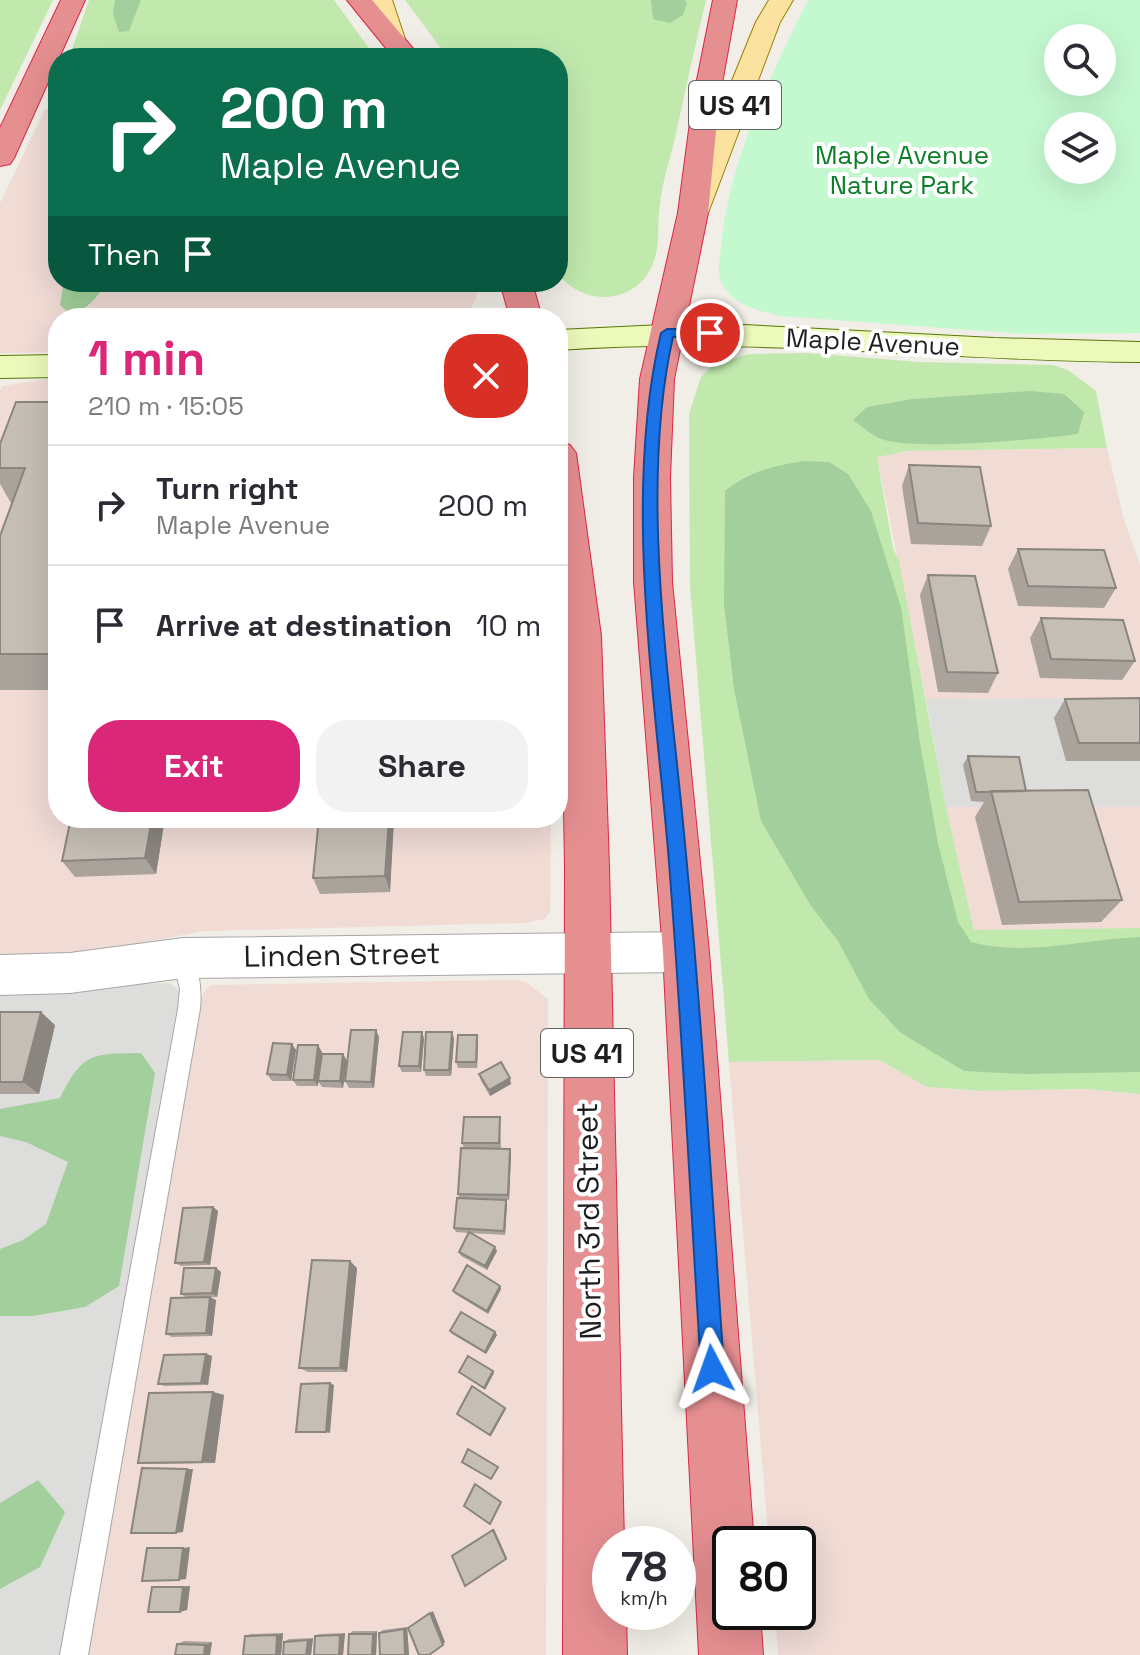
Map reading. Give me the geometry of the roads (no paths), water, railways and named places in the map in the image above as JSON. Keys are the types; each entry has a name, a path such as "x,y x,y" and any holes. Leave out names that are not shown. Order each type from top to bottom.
{"highway":[{"path":"51,48 73,0"},
{"path":"359,0 399,48"},
{"path":"693,213 706,100 725,0"},
{"path":"0,158 48,54"},
{"name":"US 41","path":"693,213 657,379 652,478 653,582 686,952 731,1655"},
{"name":"North 3rd Street","path":"568,533 581,636 587,866 595,1655"}],"main road":[{"path":"380,0 400,48"},
{"name":"US 41","path":"693,213 768,22 781,0"},
{"name":"Maple Avenue","path":"568,339 667,333 1021,351 1140,352"},
{"path":"0,367 48,366"}],"street":[{"name":"Linden Street","path":"0,975 70,973 183,958 686,952"}],"lane":[{"path":"74,1655 189,1009 191,989 183,958"}],"park label":[{"name":"Maple Avenue Nature Park","path":"902,170"}]}
